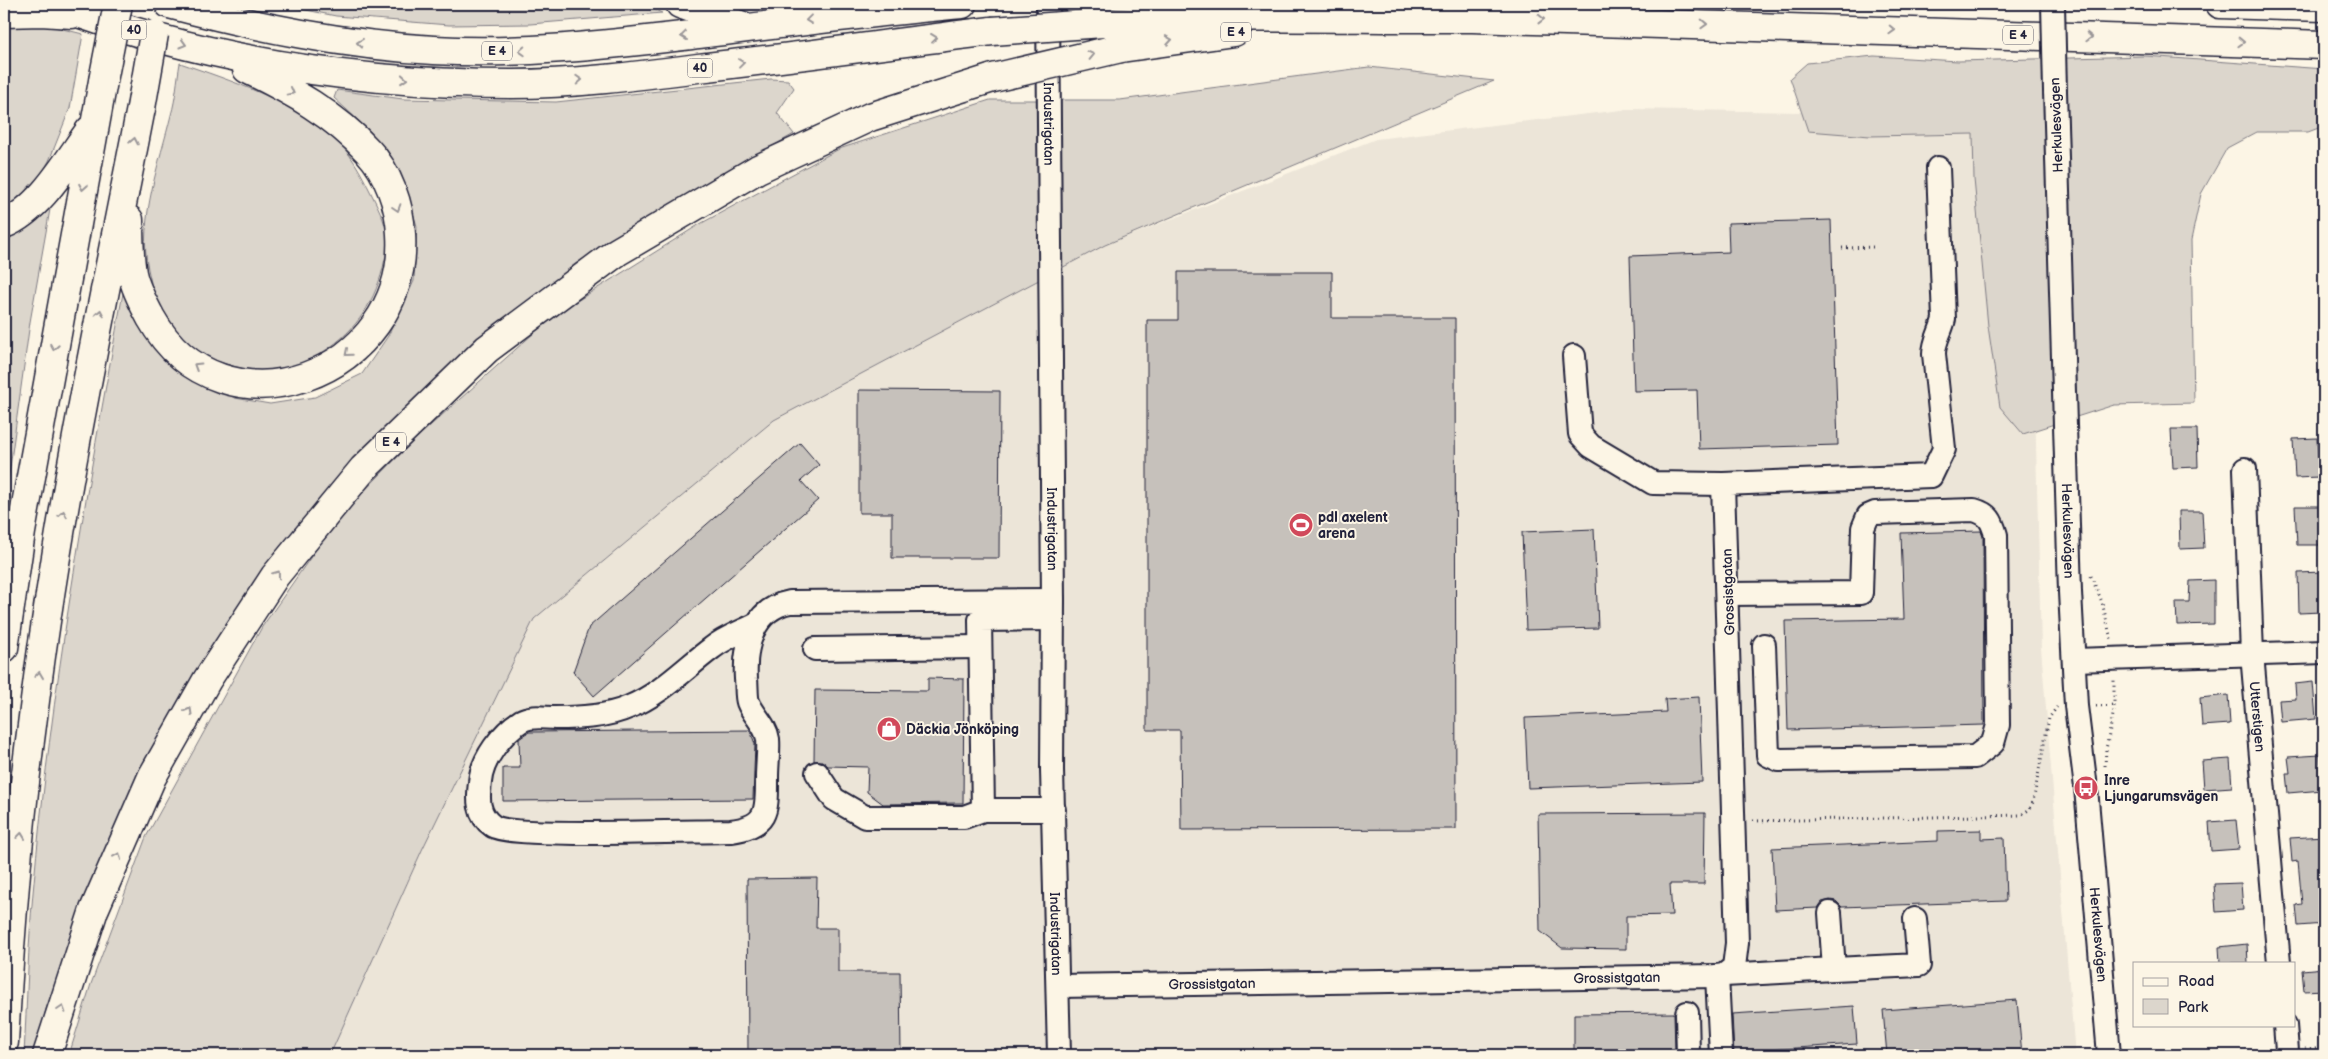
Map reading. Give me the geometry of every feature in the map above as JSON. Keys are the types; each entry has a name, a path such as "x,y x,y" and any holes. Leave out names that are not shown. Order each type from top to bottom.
{"highway":[{"name":"40","path":"53,4 83,15 217,54 274,65 348,74 435,81 513,84 617,78 992,31 1196,17 1352,20"},
{"path":"4,648 21,532 118,4"},
{"path":"4,1042 10,949 32,725 79,422 141,108 159,4"},
{"name":"E 4","path":"169,4 246,24 324,39 434,50 512,51 590,47 874,12 962,4"},
{"path":"680,4 749,28"},
{"path":"2220,4 2324,7"},
{"path":"4,13 41,12 83,15"},
{"name":"E 4","path":"47,1055 94,910 152,776 206,680 276,576 363,469 487,349 617,252 758,169 870,117 993,78 1121,48 1200,35 1352,20 1472,18 1696,23 2324,45"},
{"path":"128,175 133,274 146,308 162,336 184,358 210,375 238,382 271,384 308,378 339,362 362,342 383,316 395,287 403,254 400,219 388,183 370,152 344,127 313,104 217,54"},
{"path":"4,224 12,221 34,204 95,122"}],"street":[{"name":"Industrigatan","path":"1048,4 1054,810 1058,1055"},
{"name":"Herkulesvägen","path":"2052,4 2070,592 2076,706 2086,788 2109,1055"},
{"path":"1574,356 1580,434 1591,446 1652,483 1724,484 1931,476 1944,449 1934,354 1934,343 1940,335 1944,319 1938,168"},
{"name":"Utterstigen","path":"2245,469 2252,654 2280,962"},
{"name":"Grossistgatan","path":"1058,986 1720,975 1734,967 1737,957 1724,484"},
{"path":"1728,594 1861,593 1863,528 1868,516 1875,513 1974,510 1984,512 1992,520 1996,535 1998,725 1994,743 1975,757 1779,760 1768,755 1764,645"},
{"path":"755,625 714,646 652,695 630,707 596,715 537,717 522,720 489,754 480,774 478,804 485,816 493,826 508,830 566,832 731,831 749,829 763,816 767,805 768,738 763,725 747,700 746,669 751,637 755,625 776,604 790,602 1053,609"},
{"path":"983,810 980,620 1053,609"},
{"path":"815,650 980,647"},
{"path":"2074,660 2324,652"},
{"path":"817,773 834,799 865,817 964,817 983,810 1054,810"},
{"path":"1830,912 1834,969"},
{"path":"1721,1055 1720,975 1918,965 1915,919"},
{"path":"1687,1013 1688,1055"},
{"path":"2285,1026 2287,1051"}],"path":[{"path":"1842,248 1875,247"},
{"path":"2089,570 2108,624 2113,658 2114,705 2105,767"},
{"path":"1734,822 2021,815 2030,809 2033,802 2051,713 2056,707 2114,705"}],"shaded area":[{"path":"1630,109 2028,116 2041,648 2075,1055 330,1055 422,850 534,619 774,420 1105,245 1376,139"}],"green space":[{"path":"276,4 641,4 662,13 530,24 449,25 336,16"},
{"path":"4,24 42,24 83,34 70,108 49,161 30,194 4,211"},
{"path":"1874,56 1958,61 2145,56 2324,69 2324,126 2308,132 2257,132 2227,148 2201,194 2191,240 2194,403 2114,405 2023,434 2000,407 1988,326 1974,179 1973,134 1870,136 1808,131 1790,78 1807,63"},
{"path":"180,63 280,102 299,112 332,136 350,155 383,219 388,247 379,282 360,319 330,347 295,366 281,370 266,371 219,362 191,347 179,337 165,319 158,305 148,269 146,231 156,171 173,109"},
{"path":"1369,67 1494,81 1105,245 774,420 534,619 422,850 330,1055 69,1055 91,984 146,837 262,627 338,518 413,441 553,316 700,224 839,149 990,100 1120,100"},
{"path":"771,79 788,80 794,88 777,113 794,134 707,183 575,264 474,347 307,516 110,842 46,1009 36,1055 24,1055 31,913 49,742 83,517 123,293 131,301 138,325 154,347 188,376 235,398 270,404 315,397 362,374 388,336 414,281 417,226 402,177 371,132 334,98 337,90 403,99 556,102"},
{"path":"52,198 30,322 4,511 4,241 26,227"}],"building":[{"path":"1831,220 1838,445 1699,449 1697,390 1634,391 1630,256 1729,252 1728,223"},
{"name":"pdl axelent arena","path":"1178,272 1332,272 1332,318 1455,318 1456,829 1181,830 1180,730 1147,730 1147,320 1178,320"},
{"path":"859,390 1000,391 999,558 892,558 892,513 859,513"},
{"path":"2171,429 2197,429 2198,467 2173,468"},
{"path":"2317,438 2319,477 2295,478 2293,439"},
{"path":"800,443 819,465 801,481 818,500 594,696 573,672 589,627"},
{"path":"2295,506 2319,506 2320,545 2297,545"},
{"path":"2179,511 2202,511 2204,548 2180,549"},
{"path":"1594,529 1598,628 1526,630 1522,532"},
{"path":"1981,531 1983,537 1984,725 1788,730 1785,621 1904,619 1901,533"},
{"path":"2322,572 2323,612 2299,613 2298,573"},
{"path":"2214,580 2214,624 2177,625 2176,602 2189,602 2190,581"},
{"name":"Däckia Jönköping","path":"928,678 964,679 963,803 883,804 867,792 868,767 828,766 822,761 814,761 815,690 928,691"},
{"path":"2313,682 2316,719 2281,722 2279,700 2296,699 2295,684"},
{"path":"2228,695 2230,724 2202,726 2200,698"},
{"path":"1699,697 1702,782 1528,788 1525,718 1666,712 1665,699"},
{"path":"750,730 755,744 753,799 503,801 503,768 520,768 519,739 529,732"},
{"path":"2320,755 2323,790 2288,793 2286,773 2290,773 2288,757"},
{"path":"2230,759 2232,787 2204,789 2202,761"},
{"path":"1705,813 1704,884 1670,884 1672,915 1626,916 1626,949 1562,948 1540,931 1538,814"},
{"path":"2236,820 2239,849 2211,851 2209,822"},
{"path":"1981,830 1981,839 2004,838 2006,901 1842,907 1836,901 1830,900 1822,902 1818,908 1775,910 1772,848 1938,841 1938,831"},
{"path":"2324,836 2324,924 2298,926 2296,905 2302,904 2298,861 2292,862 2290,838"},
{"path":"817,878 816,928 838,928 838,972 900,972 901,1055 748,1055 747,879"},
{"path":"2241,883 2243,910 2216,912 2214,884"},
{"path":"2247,944 2248,962 2220,962 2219,947"},
{"path":"2324,968 2324,990 2304,991 2302,970"},
{"path":"2017,1000 2022,1055 1887,1055 1883,1010"},
{"path":"1854,1006 1857,1044 1767,1050 1768,1055 1734,1055 1732,1014"},
{"path":"1674,1013 1675,1052 1649,1052 1649,1055 1574,1055 1574,1014"}],"place":[{"name":"pdl axelent arena","path":"1301,525"},
{"name":"Däckia Jönköping","path":"889,729"},
{"name":"Inre Ljungarumsvägen","path":"2086,788"}]}
